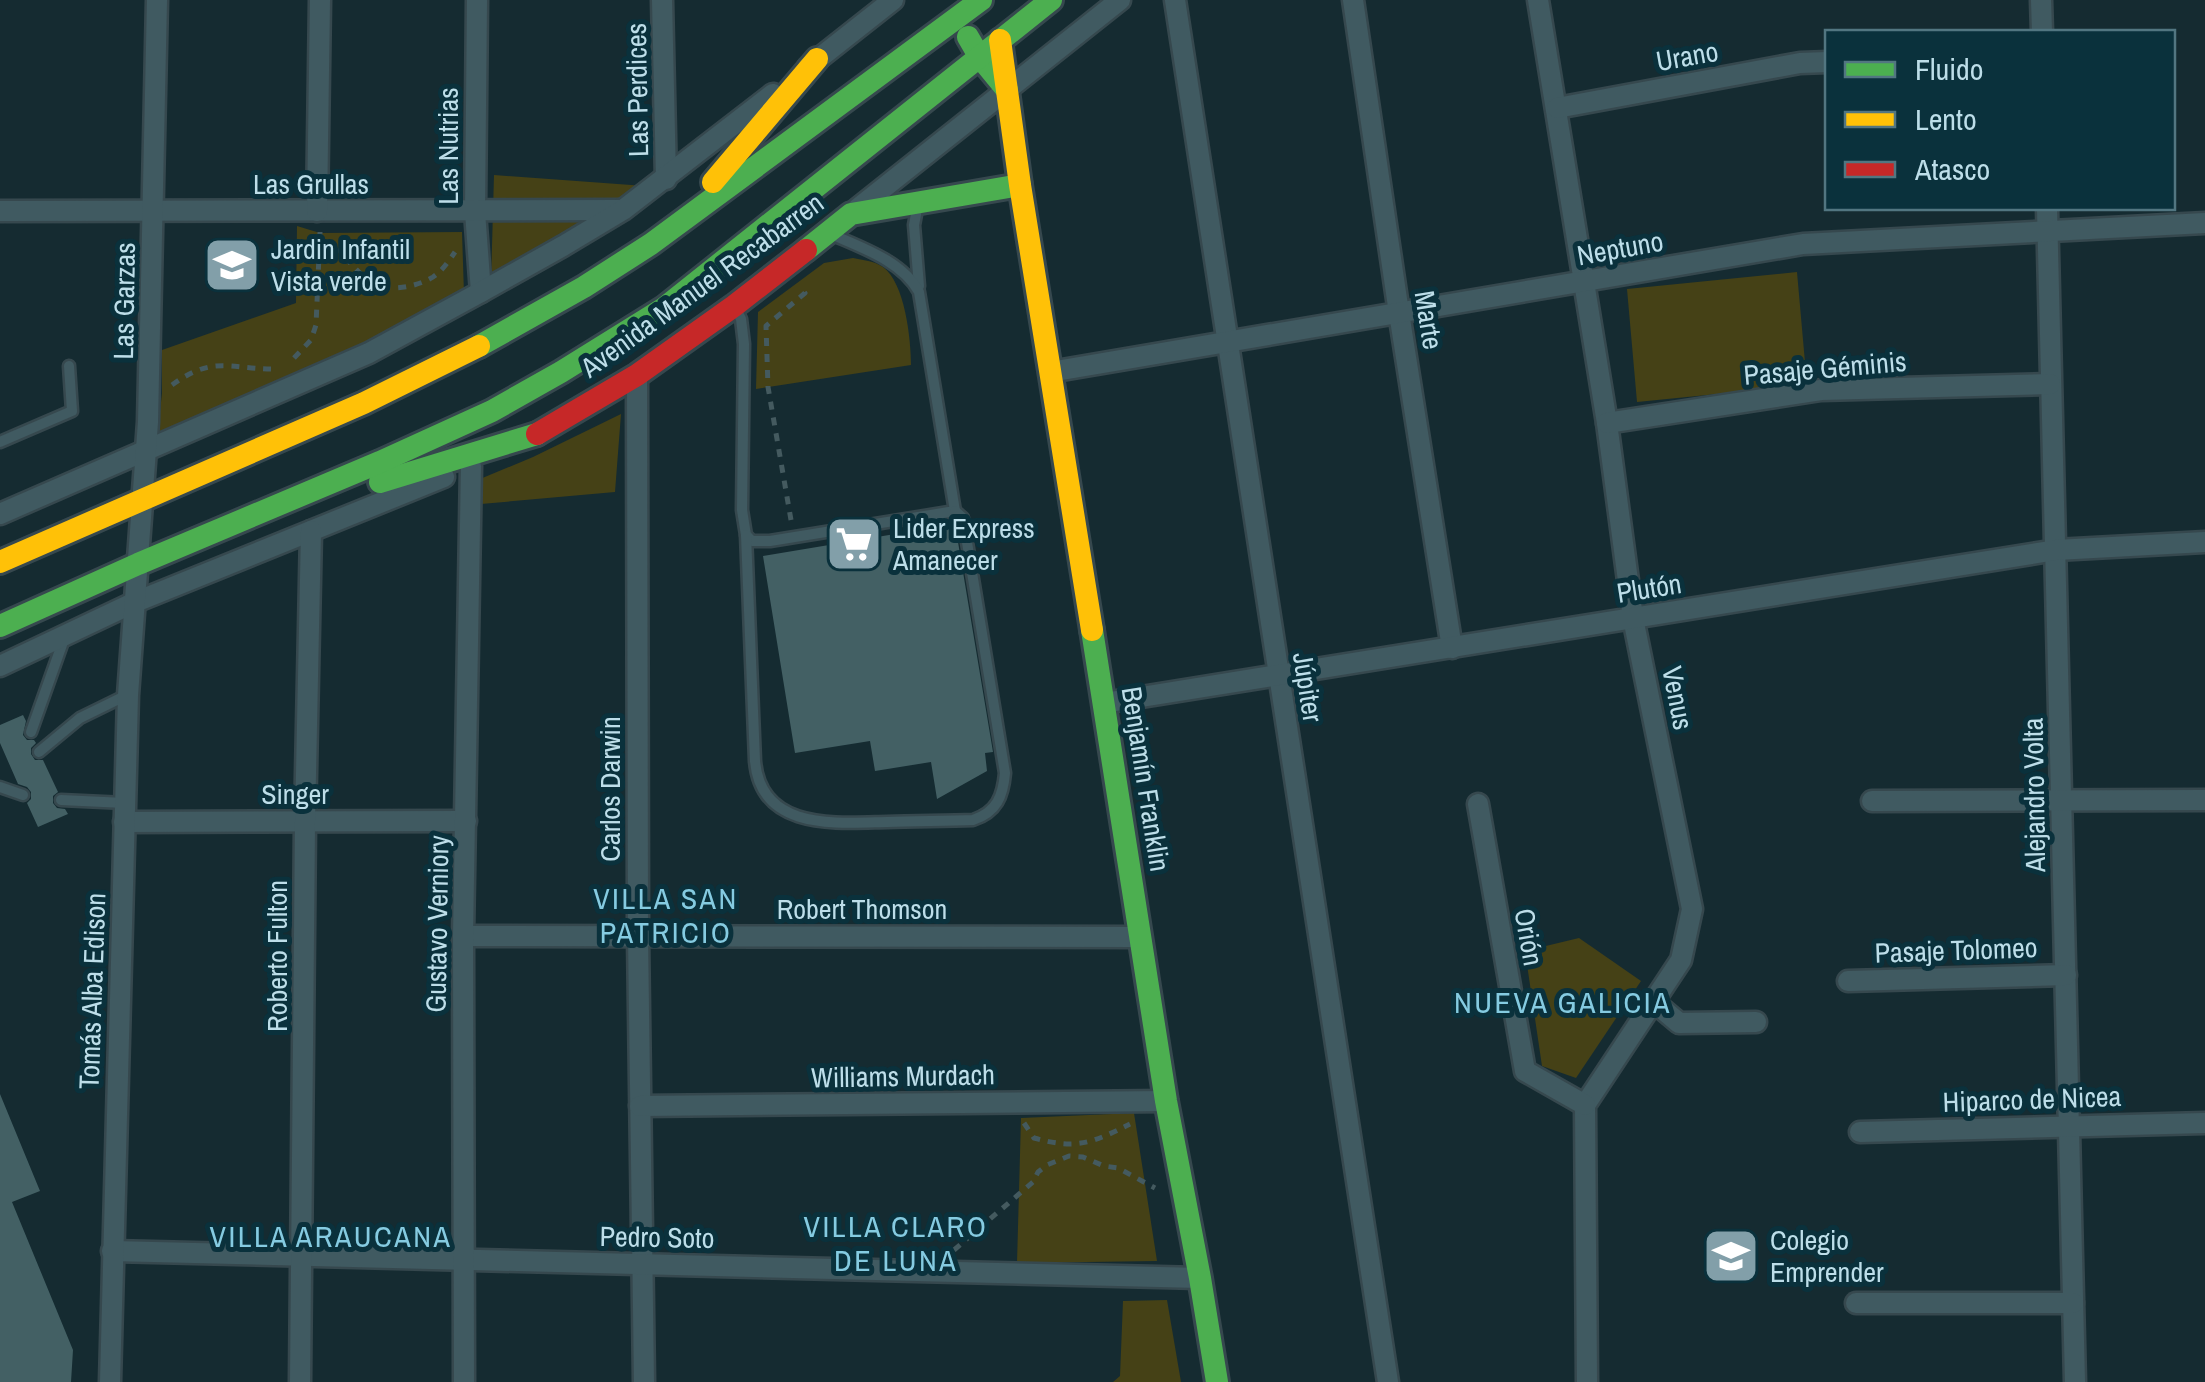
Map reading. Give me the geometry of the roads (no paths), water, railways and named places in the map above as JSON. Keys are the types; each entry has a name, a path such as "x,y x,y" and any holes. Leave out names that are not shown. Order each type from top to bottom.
{"main road":[{"path":"0,562 364,404 476,348 584,287 651,244 957,8 981,0"},
{"name":"Benjamín Franklin","path":"989,0 1000,40 1166,1101 1216,1382"},
{"name":"Avenida Manuel Recabarren","path":"0,626 478,417 623,336 718,266 1051,0"},
{"path":"957,8 979,56 1007,90"},
{"path":"651,244 704,192 817,59"},
{"path":"851,214 1020,185"},
{"name":"Avenida Manuel Recabarren","path":"536,434 636,376 734,306 851,214"},
{"path":"264,511 352,490 536,434"}],"street":[{"name":"Las Garzas","path":"134,603 149,408 158,0"},
{"path":"317,211 320,0"},
{"name":"Las Nutrias","path":"477,0 475,218 482,292"},
{"name":"Las Perdices","path":"662,0 666,179"},
{"path":"0,514 369,352 482,292 622,210 666,179 893,0"},
{"name":"Avenida Manuel Recabarren","path":"851,214 1120,0"},
{"name":"Júpiter","path":"1174,0 1388,1382"},
{"name":"Marte","path":"1354,0 1452,648"},
{"name":"Venus","path":"1538,0 1608,423 1634,618 1692,909 1681,960 1585,1104"},
{"path":"2041,0 2042,30"},
{"name":"Urano","path":"1557,108 1800,63 1825,62"},
{"name":"Las Grullas","path":"0,211 317,211 475,218 622,210"},
{"name":"Alejandro Volta","path":"2047,210 2075,1382"},
{"name":"Neptuno","path":"1050,372 1803,244 2205,223"},
{"name":"Carlos Darwin","path":"636,376 644,1382"},
{"name":"Pasaje Géminis","path":"1608,423 1821,390 2050,384"},
{"name":"Avenida Manuel Recabarren","path":"0,666 134,603 470,466 536,434"},
{"name":"Gustavo Verniory","path":"464,1382 463,936 470,466"},
{"name":"Roberto Fulton","path":"300,1382 304,822 312,531"},
{"name":"Plutón","path":"1104,704 2056,550 2205,542"},
{"name":"Tomás Alba Edison","path":"110,1382 124,812 134,603"},
{"path":"1872,801 2205,800"},
{"name":"Orión","path":"1478,804 1525,1072 1585,1104"},
{"name":"Singer","path":"124,812 304,822 466,821"},
{"name":"Robert Thomson","path":"463,936 1140,937"},
{"name":"Pasaje Tolomeo","path":"1848,981 2066,975"},
{"path":"1654,1002 1679,1023 1756,1022"},
{"name":"Williams Murdach","path":"640,1106 1166,1101"},
{"path":"1585,1104 1587,1382"},
{"name":"Hiparco de Nicea","path":"1860,1132 2205,1123"},
{"name":"Pedro Soto","path":"112,1251 1200,1278"},
{"path":"1856,1303 2073,1303"}],"lane":[{"path":"734,306 741,319 744,344 742,510 755,761 760,784 780,808 818,821 982,817 996,805 1004,789 1005,773 963,518 955,512 919,292 914,224 920,202"},
{"path":"827,232 896,266 908,274 919,292"},
{"path":"0,442 72,411 70,366"},
{"path":"746,535 760,542 955,512"},
{"path":"31,732 65,635"},
{"path":"40,752 80,718 128,695"},
{"path":"11,784 23,795"},
{"path":"62,800 124,812"}],"place":[{"name":"Jardin Infantil Vista verde","path":"232,265"},
{"name":"Lider Express Amanecer","path":"854,544"},
{"name":"Colegio Emprender","path":"1731,1256"}],"district":[{"name":"VILLA SAN PATRICIO","path":"666,915"},
{"name":"NUEVA GALICIA","path":"1563,1002"},
{"name":"VILLA ARAUCANA","path":"331,1236"},
{"name":"VILLA CLARO DE LUNA","path":"896,1243"}]}
